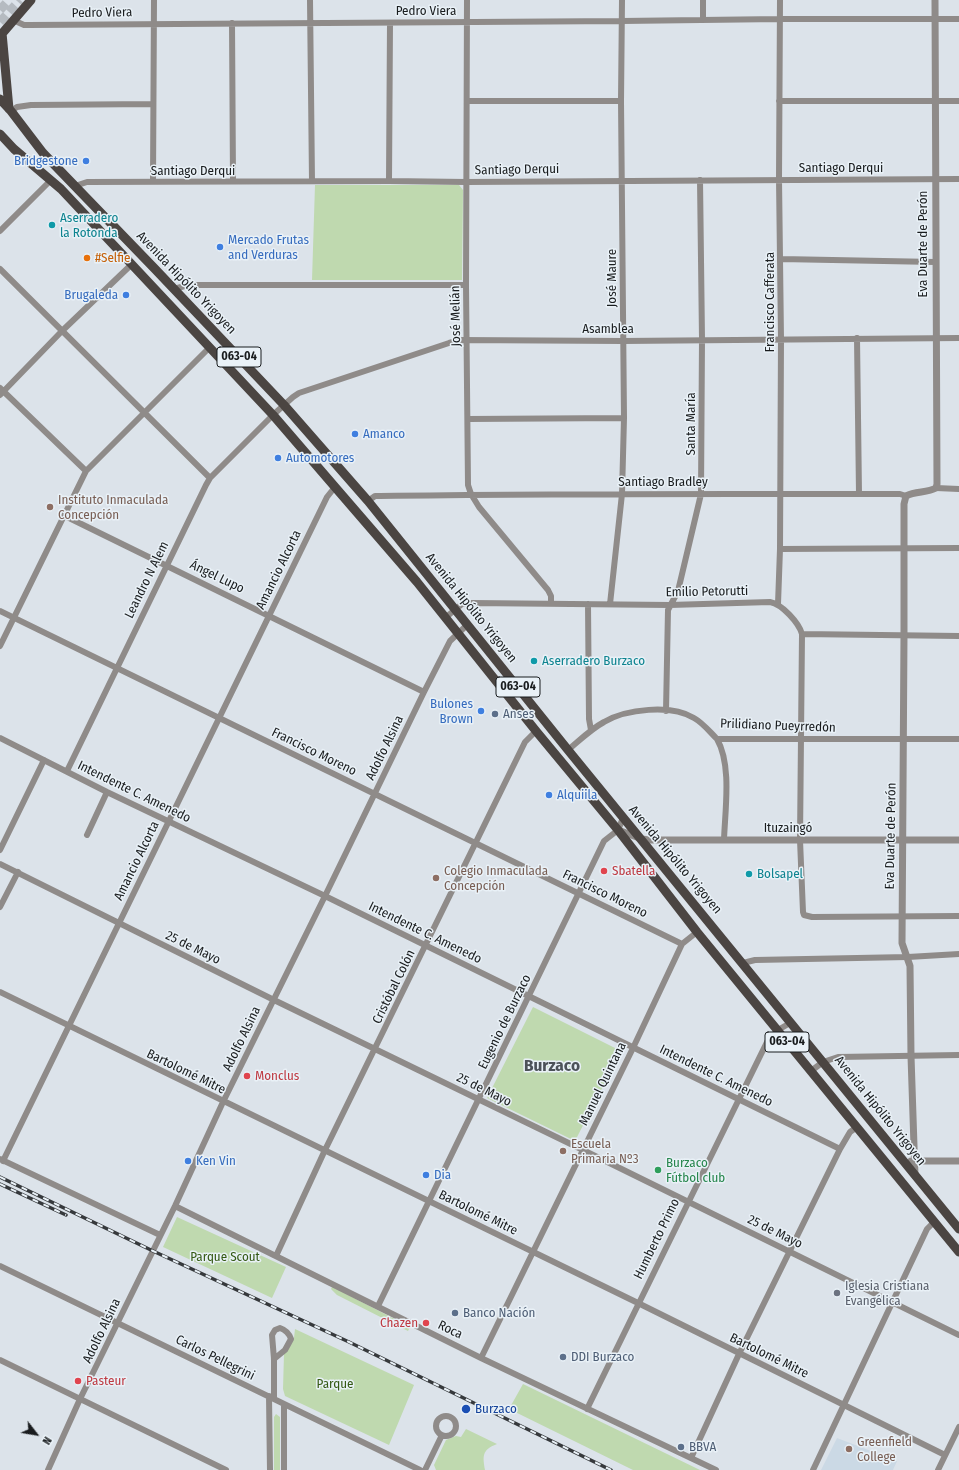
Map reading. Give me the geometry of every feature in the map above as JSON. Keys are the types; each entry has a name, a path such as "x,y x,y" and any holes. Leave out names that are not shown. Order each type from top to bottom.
{"main road":[{"path":"10,110 1,35 31,0"},
{"name":"Avenida Hipólito Yrigoyen","path":"0,99 43,153 284,405 368,501 623,818 642,839 790,1023 959,1229"},
{"name":"Avenida Hipólito Yrigoyen","path":"0,134 14,149 51,180 132,264 273,415 336,487 417,582 536,731 618,830 697,932 959,1252"}],"street":[{"path":"153,182 154,0"},
{"path":"310,0 312,181"},
{"name":"José Melián","path":"467,0 466,285 468,485 471,494 479,507 548,590 551,596 551,604"},
{"name":"José Maure","path":"610,604 622,494 624,418 621,101 622,0"},
{"path":"703,0 703,20"},
{"name":"Francisco Cafferata","path":"778,604 781,494 782,339 779,179 780,0"},
{"name":"Eva Duarte de Perón","path":"935,0 936,488"},
{"name":"Pedro Viera","path":"13,20 19,24 29,25 959,19"},
{"path":"232,23 233,181"},
{"path":"389,181 390,23"},
{"path":"779,101 959,100"},
{"path":"467,101 621,101"},
{"path":"10,110 31,105 153,104"},
{"name":"Santiago Derqui","path":"75,186 87,182 466,182 959,179"},
{"path":"0,230 51,180"},
{"name":"Santa María","path":"666,711 667,615 670,605 678,591 701,494 702,340 700,180"},
{"path":"781,259 935,262"},
{"path":"86,471 1,391 132,264"},
{"path":"0,269 210,478"},
{"path":"174,289 188,285 466,285"},
{"path":"857,338 859,494"},
{"name":"Asamblea","path":"273,415 299,394 449,342 467,339 623,341 959,338"},
{"path":"0,646 86,471 209,348"},
{"name":"Leandro N Alem","path":"67,771 210,478 273,415"},
{"path":"468,419 624,418"},
{"name":"Amancio Alcorta","path":"1,1160 69,1026 327,497 336,487"},
{"name":"Santiago Bradley","path":"368,501 375,496 471,494 900,494 906,496 936,488 959,489"},
{"name":"Eva Duarte de Perón","path":"906,496 904,504 902,947 908,957 910,966 915,1176"},
{"name":"Ángel Lupo","path":"65,516 424,692"},
{"path":"780,549 959,548"},
{"name":"Emilio Petorutti","path":"445,618 462,604 472,603 670,605 770,602 778,604"},
{"path":"588,604 589,719 591,730"},
{"path":"778,604 784,608 801,629 802,634 800,840 802,907 804,915 959,916"},
{"name":"Francisco Moreno","path":"0,611 682,944"},
{"name":"Adolfo Alsina","path":"48,1470 80,1399 175,1206 223,1102 424,692 450,641 467,625"},
{"path":"802,634 959,636"},
{"name":"Prilidiano Pueyrredón","path":"568,750 591,730 605,721 626,713 650,710 678,712 693,717 705,726 716,738 959,739"},
{"name":"Cristóbal Colón","path":"276,1256 326,1150 525,742 536,731"},
{"name":"Intendente C. Amenedo","path":"0,738 107,792 325,896 840,1149"},
{"path":"716,738 721,747 725,766 724,840"},
{"path":"0,850 44,760"},
{"path":"87,835 107,792"},
{"name":"Eugenio de Burzaco","path":"378,1306 530,997 604,841 618,830 623,818"},
{"name":"Ituzaingó","path":"618,830 642,839 959,840"},
{"name":"25 de Mayo","path":"0,864 274,1000 959,1335"},
{"path":"0,907 18,872"},
{"name":"Manuel Quintana","path":"481,1358 633,1048 682,944 697,932"},
{"path":"742,962 755,960 908,957 959,954"},
{"name":"Bartolomé Mitre","path":"0,992 223,1102 326,1150 945,1455"},
{"name":"Humberto Primo","path":"587,1409 768,1040 778,1030 790,1023"},
{"path":"811,1070 823,1062 838,1057 959,1055"},
{"path":"691,1458 739,1354 840,1149 850,1132 857,1127"},
{"path":"1,1160 160,1235"},
{"path":"903,1161 959,1161"},
{"name":"Roca","path":"175,1206 481,1358 716,1470"},
{"path":"813,1470 894,1302 927,1229 934,1222"},
{"name":"Carlos Pellegrini","path":"0,1266 420,1470"},
{"path":"270,1470 274,1359 272,1335 275,1330 280,1328 289,1334 291,1339 285,1350 274,1359"},
{"path":"0,1360 226,1470"},
{"path":"284,1404 284,1470"},
{"path":"938,1470 959,1427"},
{"path":"425,1470 442,1435"}],"shaded area":[{"name":"Greenfield College","path":"837,1438 897,1461 893,1470 821,1470"}],"green space":[{"path":"315,185 459,185 463,190 462,280 312,280"},
{"path":"533,1007 621,1051 575,1141 487,1098"},
{"name":"Parque Scout","path":"177,1217 286,1267 272,1298 163,1247"},
{"path":"332,1287 410,1327 408,1331 337,1295 331,1289"},
{"name":"Parque","path":"295,1329 414,1385 389,1445 285,1396 283,1389 284,1354 294,1338"},
{"path":"523,1384 700,1470 633,1470 509,1409"},
{"path":"276,1414 280,1417 280,1470 274,1470 274,1417"},
{"path":"466,1429 497,1444 488,1449 484,1454 485,1470 436,1470 434,1465 446,1440 456,1436 461,1437"}],"tunnel":[{"path":"0,10 9,0"},
{"path":"0,22 20,0"}],"railway":[{"path":"0,1177 153,1251 349,1342 611,1470"},
{"path":"0,1184 66,1215"}],"place":[{"name":"Bridgestone","path":"86,161"},
{"name":"Aserradero la Rotonda","path":"52,225"},
{"name":"Mercado Frutas and Verduras","path":"220,247"},
{"name":"#Selfie","path":"87,258"},
{"name":"Brugaleda","path":"126,295"},
{"name":"Amanco","path":"355,434"},
{"name":"Automotores","path":"278,458"},
{"name":"Instituto Inmaculada Concepción","path":"50,507"},
{"name":"Aserradero Burzaco","path":"534,661"},
{"name":"Bulones Brown","path":"481,711"},
{"name":"Anses","path":"495,714"},
{"name":"Alquiila","path":"549,795"},
{"name":"Sbatella","path":"604,871"},
{"name":"Bolsapel","path":"749,874"},
{"name":"Colegio Inmaculada Concepción","path":"436,878"},
{"name":"Monclus","path":"247,1076"},
{"name":"Escuela Primaria Nº3","path":"563,1151"},
{"name":"Ken Vin","path":"188,1161"},
{"name":"Burzaco Fútbol club","path":"658,1170"},
{"name":"Dia","path":"426,1175"},
{"name":"Iglesia Cristiana Evangélica","path":"837,1293"},
{"name":"Banco Nación","path":"455,1313"},
{"name":"Chazen","path":"426,1323"},
{"name":"DDI Burzaco","path":"563,1357"},
{"name":"Pasteur","path":"78,1381"},
{"name":"Burzaco","path":"466,1409"},
{"name":"BBVA","path":"681,1447"},
{"name":"Greenfield College","path":"849,1449"}],"district":[{"name":"Burzaco","path":"552,1066"}]}
